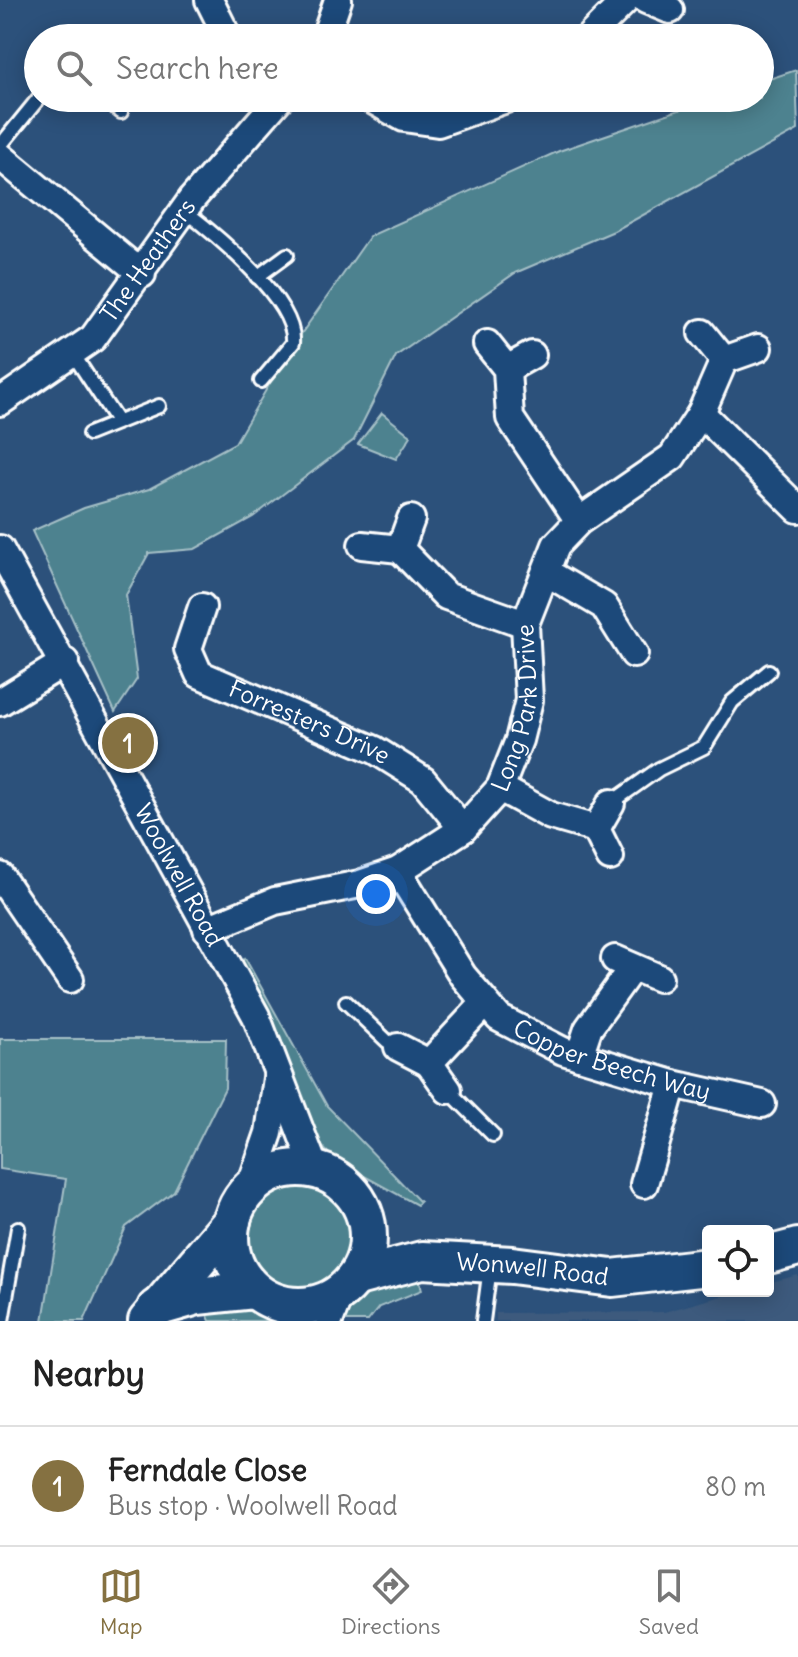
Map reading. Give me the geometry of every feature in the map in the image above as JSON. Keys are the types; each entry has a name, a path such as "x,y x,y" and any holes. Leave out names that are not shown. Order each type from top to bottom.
{"street":[{"path":"209,0 221,24"},
{"path":"330,24 338,0"},
{"path":"602,24 626,0"},
{"name":"The Heathers","path":"0,402 93,338 185,211 268,112"},
{"path":"394,112 404,118 428,123 474,112"},
{"path":"0,156 142,274"},
{"path":"702,333 724,360 758,348"},
{"path":"487,344 507,369 510,418 579,521"},
{"path":"507,369 532,355"},
{"name":"Long Park Drive","path":"207,929 275,901 360,884 398,871 463,829 500,788 529,700 525,624 556,545 579,521 672,457 701,413 724,360"},
{"path":"701,413 798,509"},
{"path":"400,549 411,519"},
{"path":"362,545 400,549 446,596 525,624"},
{"name":"Woolwell Road","path":"0,549 65,662 256,1016 277,1078 315,1169"},
{"path":"546,572 604,606 634,654"},
{"name":"Forresters Drive","path":"202,607 188,649 199,674 375,750 423,780 463,829"},
{"path":"0,702 65,662"},
{"path":"500,788 551,816 596,829 610,857"},
{"path":"596,829 611,803"},
{"name":"Copper Beech Way","path":"398,871 484,1004 499,1018 579,1056 673,1084 762,1104"},
{"path":"0,876 70,979"},
{"path":"579,1056 588,1029 624,964 659,978"},
{"path":"429,1063 484,1004"},
{"path":"398,1047 429,1063 448,1090"},
{"name":"Woolwell Road","path":"250,1188 269,1133 277,1078"},
{"path":"644,1184 673,1084"},
{"path":"152,1315 197,1296 277,1305 316,1305 342,1297 368,1248 366,1217 351,1190 334,1177 315,1169 280,1170 250,1188 238,1203 232,1221 233,1259 277,1305"},
{"path":"152,1315 232,1221"},
{"path":"774,1253 798,1247"},
{"name":"Wonwell Road","path":"342,1297 422,1260 502,1265 612,1278 702,1268"}],"lane":[{"path":"0,146 28,112"},
{"path":"185,211 232,248 291,322 294,333 286,354 261,381"},
{"path":"257,277 287,255"},
{"path":"73,354 117,421"},
{"path":"89,434 159,406"},
{"path":"611,803 659,769 704,747 732,702 769,671"},
{"path":"346,1002 387,1041 398,1047"},
{"path":"448,1090 493,1135"},
{"path":"2,1321 18,1228"},
{"path":"483,1321 502,1265"}],"shaded area":[{"path":"798,1275 798,1321 496,1321 496,1313 664,1312 718,1297 774,1297 774,1281"}],"green space":[{"path":"796,70 798,130 614,231 515,273 396,356 354,440 253,517 195,549 149,553 126,595 137,679 115,712 32,531 84,508 149,489 235,443 287,354 370,236 559,151 673,112 774,112 774,77"},
{"path":"382,413 411,436 396,459 358,444"},
{"path":"245,958 327,1106 420,1202 417,1205 335,1160 313,1137 278,1033 241,963"},
{"path":"0,1039 226,1039 225,1088 174,1191 126,1227 84,1321 43,1321 66,1179 0,1169"},
{"path":"298,1186 318,1190 335,1201 346,1218 350,1238 346,1258 335,1275 318,1286 298,1290 278,1286 261,1275 250,1258 246,1238 250,1218 261,1201 278,1190"},
{"path":"418,1274 422,1290 379,1307 368,1321 341,1321 364,1294 384,1284"},
{"path":"226,1306 251,1311 271,1321 210,1321 205,1308"}],"place":[{"name":"Ferndale Close","path":"128,743"}]}
